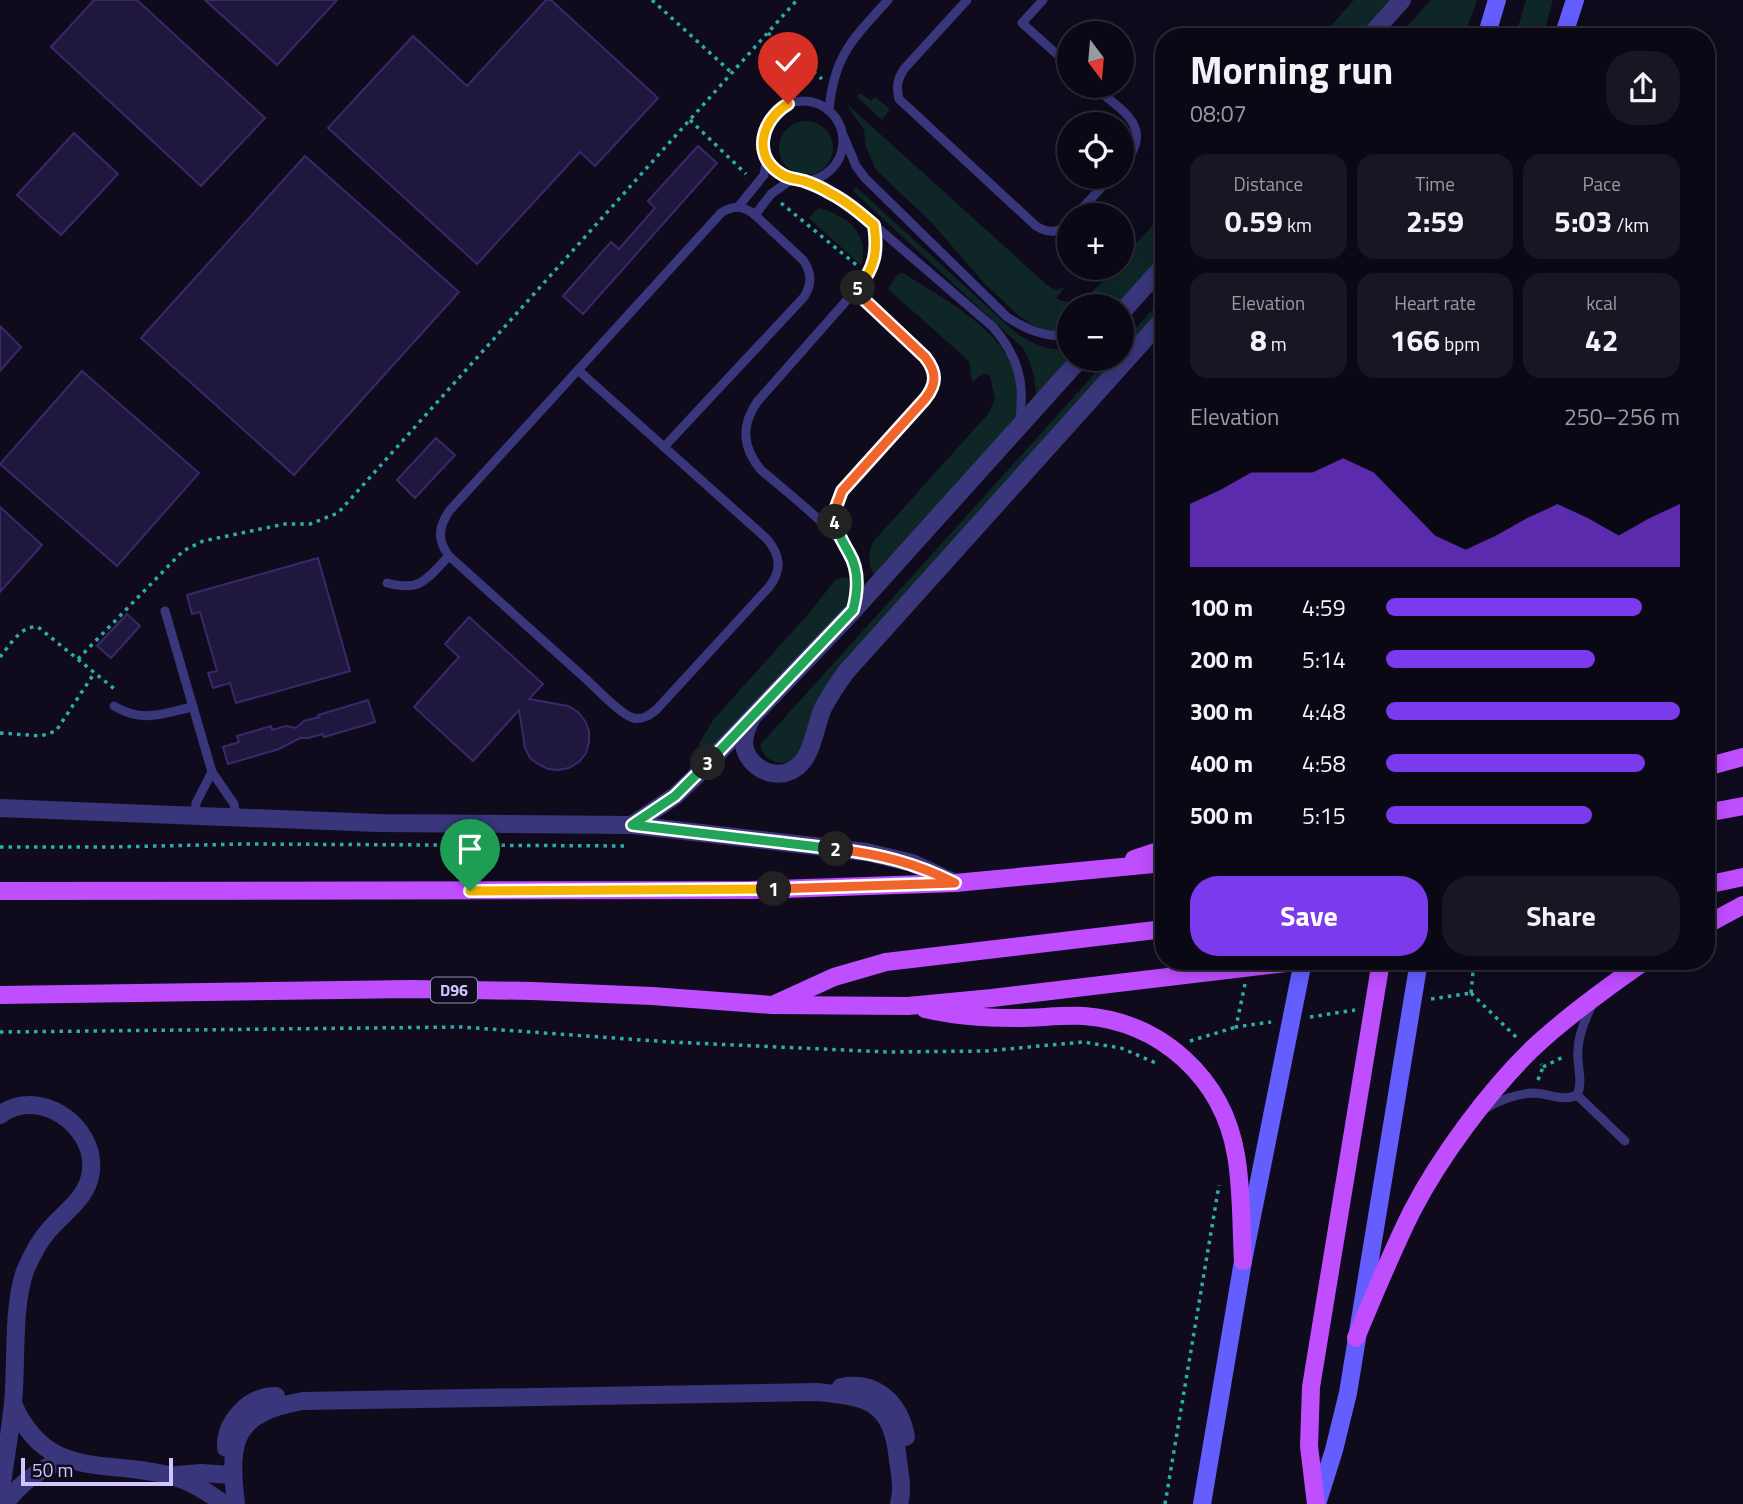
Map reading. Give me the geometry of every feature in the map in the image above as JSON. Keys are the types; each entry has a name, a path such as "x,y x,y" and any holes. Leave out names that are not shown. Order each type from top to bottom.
{"main road":[{"path":"1489,28 1497,0"},
{"path":"1566,28 1575,0"},
{"path":"1715,764 1743,757"},
{"path":"1715,811 1743,806"},
{"path":"1104,870 1155,852"},
{"path":"0,891 751,890 955,883 1155,864"},
{"path":"1715,883 1743,877"},
{"path":"1715,920 1743,905"},
{"path":"772,1006 834,977 886,962 1155,930"},
{"path":"908,1006 1224,970"},
{"path":"1202,1504 1243,1261 1301,970"},
{"path":"1316,1504 1310,1446 1311,1387 1379,970"},
{"path":"1316,1504 1334,1450 1348,1393 1417,970"},
{"path":"1356,1338 1413,1209 1442,1161 1530,1051 1555,1028 1632,970"},
{"name":"D96","path":"0,995 411,989 652,996 772,1006 908,1006"},
{"path":"908,1006 946,1014 980,1017 1082,1016 1114,1020 1144,1030 1172,1047 1196,1068 1214,1094 1227,1123 1236,1154 1243,1261"}],"street":[{"path":"1377,28 1402,0"},
{"path":"1134,299 1155,275"},
{"path":"751,719 745,732 744,746 750,760 760,769 774,774 789,772 801,764 809,752 823,710 846,672 1155,328"},
{"path":"632,825 675,796 751,719 1069,371"},
{"path":"0,808 378,823 632,825 866,852 912,863 955,883"},
{"path":"0,1115 30,1105 55,1110 75,1124 88,1145 91,1170 83,1194 34,1250 25,1273 19,1297 13,1404 0,1498"},
{"path":"236,1504 233,1475 238,1438 247,1422 262,1411 303,1401 817,1392 856,1385 887,1397 904,1424 904,1465 899,1504"},
{"path":"13,1404 19,1418 38,1442 64,1459 170,1476 203,1488 224,1504"},
{"path":"5,1504 31,1476 64,1459"},
{"path":"904,1465 913,1504"},
{"path":"170,1476 201,1473 233,1475"}],"lane":[{"path":"829,110 831,87 837,66 848,46 888,0"},
{"path":"967,0 904,69 898,78 896,89 899,99 1036,226 1044,231 1057,231"},
{"path":"1043,0 1022,23 1057,54"},
{"path":"1106,98 1121,112"},
{"path":"1018,428 1022,406 1021,385 1016,363 1007,343 993,327 874,225 832,194 782,175 767,159 764,149 765,127 778,109 788,104 809,101 829,110 836,118 856,166 865,178 1007,317 1040,334 1057,335"},
{"path":"1134,124 1138,136 1134,150"},
{"path":"803,181 824,175 833,168 843,148 844,137"},
{"path":"738,206 764,174 767,159"},
{"path":"755,215 771,194 792,179"},
{"path":"1087,203 1100,189"},
{"path":"578,370 664,447 767,539 776,550 779,563 777,576 769,587 650,716 641,719 623,712 449,556 440,539 440,529 450,510 720,213 738,206 755,215 803,260 809,269 810,289 664,447"},
{"path":"853,610 858,592 857,573 850,555 840,540 761,470 748,451 745,429 749,414 757,402 869,275 877,242 874,225"},
{"path":"840,540 835,524 836,507 842,491 925,399 933,389 935,378 933,366 925,357 855,291"},
{"path":"387,583 401,587 415,586 449,556"},
{"path":"164,611 212,772 234,804 236,817"},
{"path":"114,706 135,716 147,717 192,707"},
{"path":"195,816 196,803 212,772"},
{"path":"1577,1095 1580,1086 1578,1049 1585,1019 1601,992"},
{"path":"1476,1116 1488,1106 1518,1095 1541,1094 1569,1098 1577,1095"},
{"path":"1577,1095 1625,1141"}],"path":[{"path":"652,0 732,73"},
{"path":"78,659 174,558 192,546 203,541 285,524 310,524 338,513 797,0"},
{"path":"768,33 831,87"},
{"path":"0,657 23,630 33,626 117,690 118,699 114,706"},
{"path":"0,733 41,736 56,731 95,672"},
{"path":"0,847 113,848 246,844"},
{"path":"1236,1027 1248,970"},
{"path":"1471,993 1473,970"},
{"path":"1412,1002 1471,993"},
{"path":"1471,993 1530,1051"},
{"path":"1172,1047 1236,1027 1373,1007"},
{"path":"0,1032 461,1027 670,1042 887,1052 986,1051 1083,1042 1121,1048 1163,1068"},
{"path":"1543,1067 1578,1049"},
{"path":"1165,1504 1220,1179"}],"green space":[{"path":"1354,0 1396,0 1371,28 1329,28"},
{"path":"1431,0 1477,0 1467,28 1406,28"},
{"path":"1526,0 1553,0 1545,28 1518,28"},
{"path":"860,93 871,101 875,97 890,109 882,120 857,97"},
{"path":"848,105 1046,284 1055,290 1065,287 1056,298 1057,332 1034,326 1019,316 986,285 931,222 876,170 866,147 864,130"},
{"path":"806,121 825,129 833,148 825,167 806,175 787,167 779,148 787,129"},
{"path":"856,187 1015,332 1040,346 1057,349 1057,371 1060,371 1036,401 1033,373 1023,348 853,191"},
{"path":"818,208 838,215 853,227 862,244 861,265 809,218"},
{"path":"1155,223 1155,270 1133,294 1089,294 1104,280 1134,280 1134,246"},
{"path":"903,273 971,317 991,335 1006,355 1016,377 1018,402 1010,430 878,581 870,563 873,542 988,414 995,399 990,375 983,374 972,382 969,361 888,289 898,274"},
{"path":"1155,307 1155,324 1134,347 1134,330"},
{"path":"1097,371 1113,371 843,671 797,761 774,762 766,756 760,745"},
{"path":"847,577 853,594 849,607 713,760 701,752 699,744 713,720 810,612 836,579"}],"building":[{"path":"94,0 137,0 265,118 201,186 51,47"},
{"path":"205,0 337,0 277,65"},
{"path":"546,0 551,0 658,98 595,166 580,152 477,264 328,128 413,36 467,86"},
{"path":"74,133 118,174 61,235 17,195"},
{"path":"698,146 717,163 583,314 563,296 611,242 619,249 655,208 648,201"},
{"path":"305,156 459,292 294,475 141,338"},
{"path":"0,326 21,347 0,371"},
{"path":"82,371 199,473 117,566 0,464"},
{"path":"436,438 455,455 415,498 397,480"},
{"path":"0,507 42,545 0,592"},
{"path":"318,558 350,671 236,703 230,683 213,688 208,673 217,671 200,612 192,614 187,595"},
{"path":"127,614 140,626 111,658 97,646"},
{"path":"469,617 543,684 529,699 568,706 578,712 585,721 589,742 586,753 579,762 558,770 548,769 530,758 525,748 519,710 473,761 414,707 459,657 445,644"},
{"path":"368,700 375,722 324,737 323,734 300,738 279,749 228,764 223,747 239,742 237,736 271,726 272,730 286,726 296,728 304,721 319,717 318,715"}],"route":[{"path":"470,891 751,890 955,883 912,863 889,856 632,825 641,816 675,796 694,778 853,610 858,592 857,573 840,540 835,524 836,507 842,491 933,389 933,366 855,291 869,275 875,259 877,242 874,225 832,194 782,175 767,159 763,138 765,127 778,109 788,104"}]}
